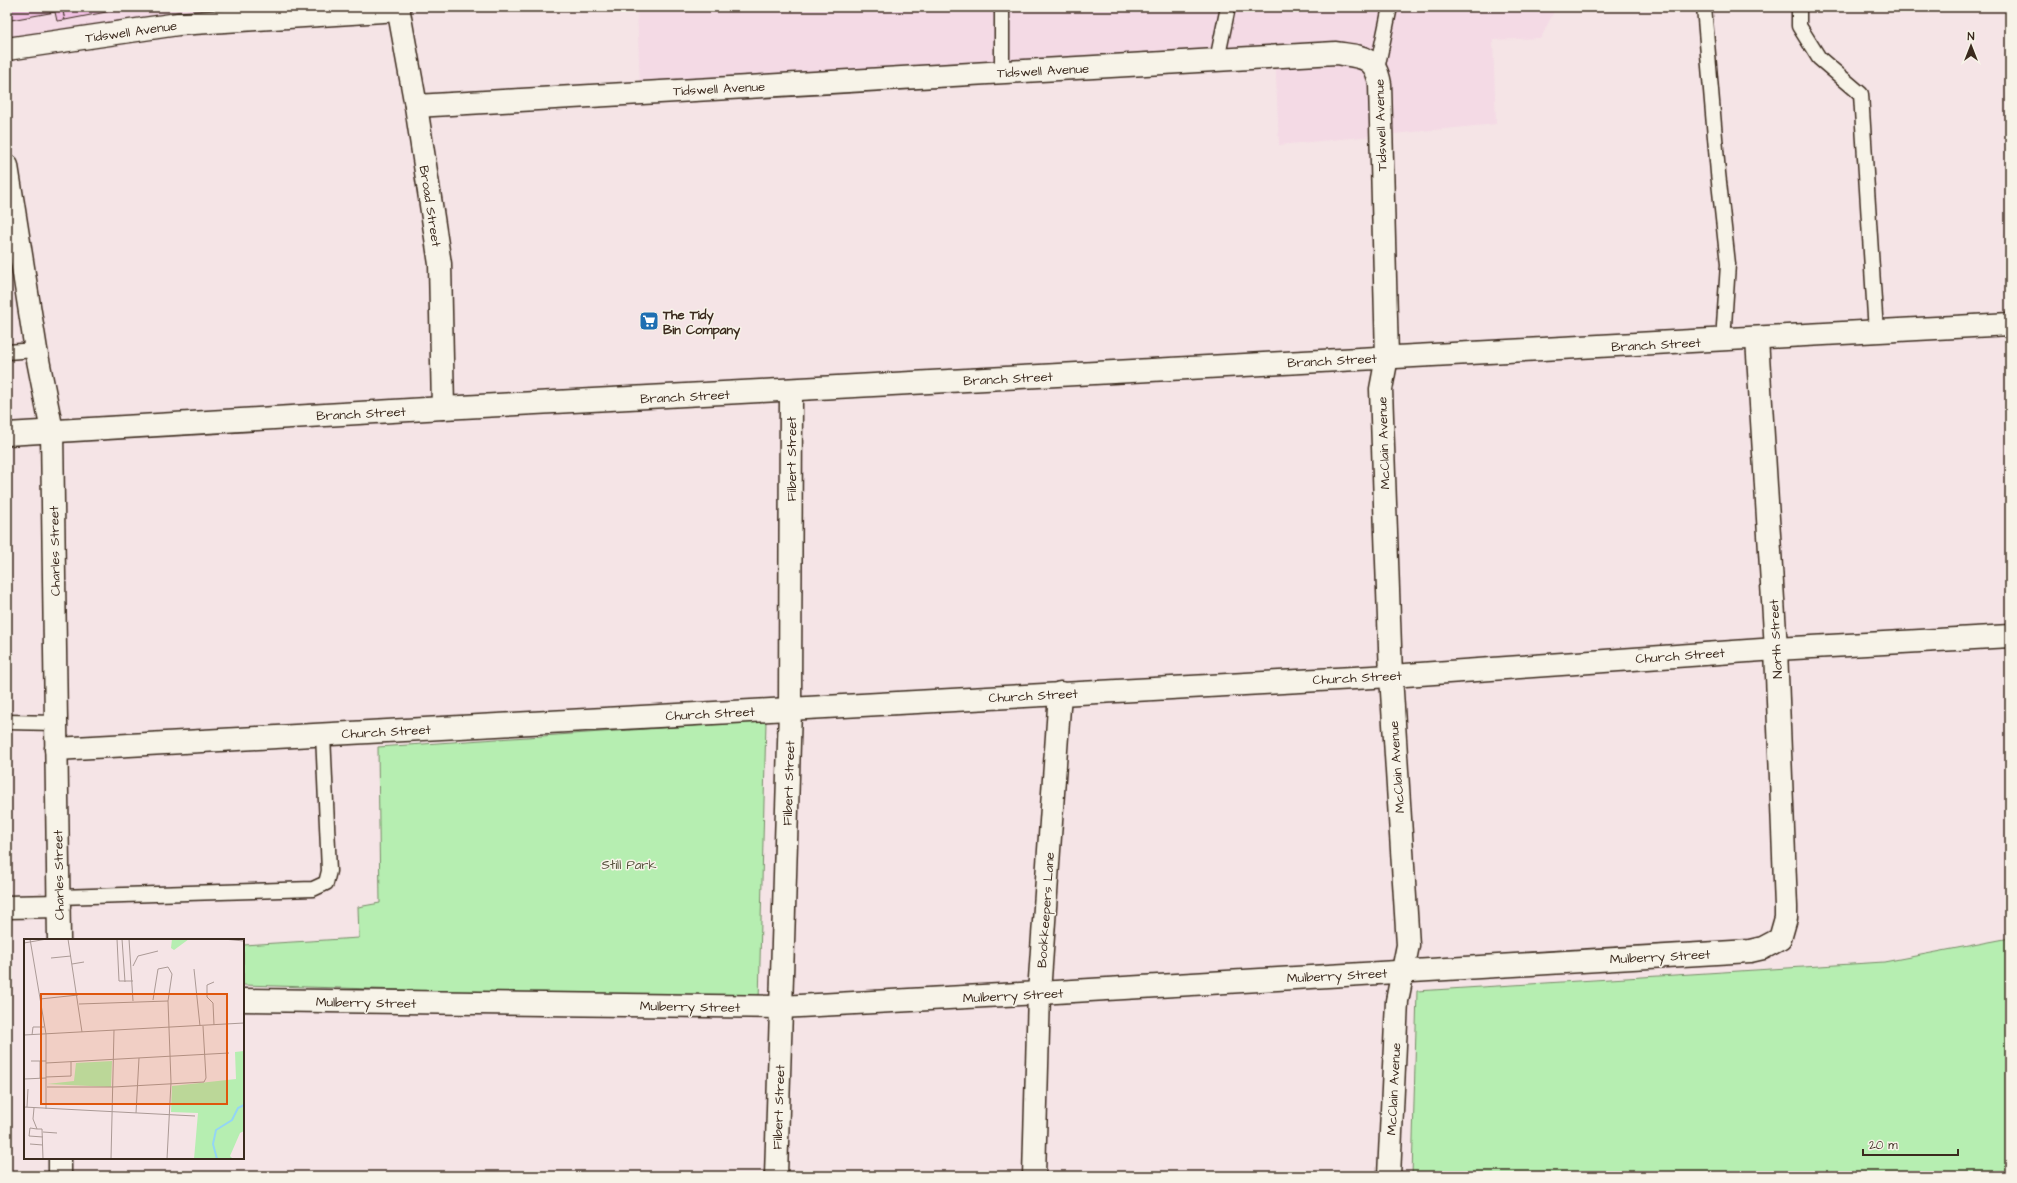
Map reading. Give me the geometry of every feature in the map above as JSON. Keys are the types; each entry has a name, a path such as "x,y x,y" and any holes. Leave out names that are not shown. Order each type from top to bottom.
{"street":[{"name":"Tidswell Avenue","path":"7,49 178,24 399,8"},
{"name":"Broad Street","path":"399,8 416,106 440,264 442,408"},
{"name":"Tidswell Avenue","path":"416,106 1336,53 1365,58 1378,69 1380,84 1387,357"},
{"name":"Charles Street","path":"7,166 36,350 52,431 59,939"},
{"name":"Branch Street","path":"7,434 442,408 1387,357 1723,341 2010,324"},
{"name":"North Street","path":"1757,339 1776,648 1786,907 1786,918 1780,939"},
{"name":"McClain Avenue","path":"1387,357 1381,389 1390,676 1408,945 1397,1001 1389,1176"},
{"name":"Filbert Street","path":"776,1176 790,709 792,390"},
{"name":"Church Street","path":"56,749 1390,676 1776,648 2010,636"},
{"name":"Bookkeepers Lane","path":"1034,1176 1039,994 1060,693"},
{"path":"7,907 59,902"},
{"name":"Mulberry Street","path":"244,1000 781,1007 1039,994 1750,950 1763,948 1780,939"},
{"path":"60,1159 60,1176"}],"lane":[{"path":"1002,7 1002,72"},
{"path":"1217,60 1228,7"},
{"path":"1378,69 1390,7"},
{"path":"1704,7 1718,173 1728,264 1723,341"},
{"path":"1799,7 1799,26 1819,58 1861,94 1876,332"},
{"path":"7,352 36,350"},
{"path":"7,722 56,723"},
{"path":"59,902 313,889 326,883 330,870 323,734"}],"shaded area":[{"path":"7,7 350,7 7,44"},
{"path":"637,7 1556,7 1541,38 1493,40 1496,124 1279,145 1275,54 640,87"}],"green space":[{"name":"Still Park","path":"766,721 759,1001 244,985 244,945 359,938 358,907 380,903 378,747"},
{"path":"2010,938 2010,1176 1412,1176 1417,991 1884,962"}],"building":[{"path":"8,7 62,7 65,20 57,21 55,12 11,20"},
{"path":"62,7 132,7 65,20"},
{"path":"236,7 262,7 237,12"}],"place":[{"name":"The Tidy Bin Company","path":"649,321"}]}
